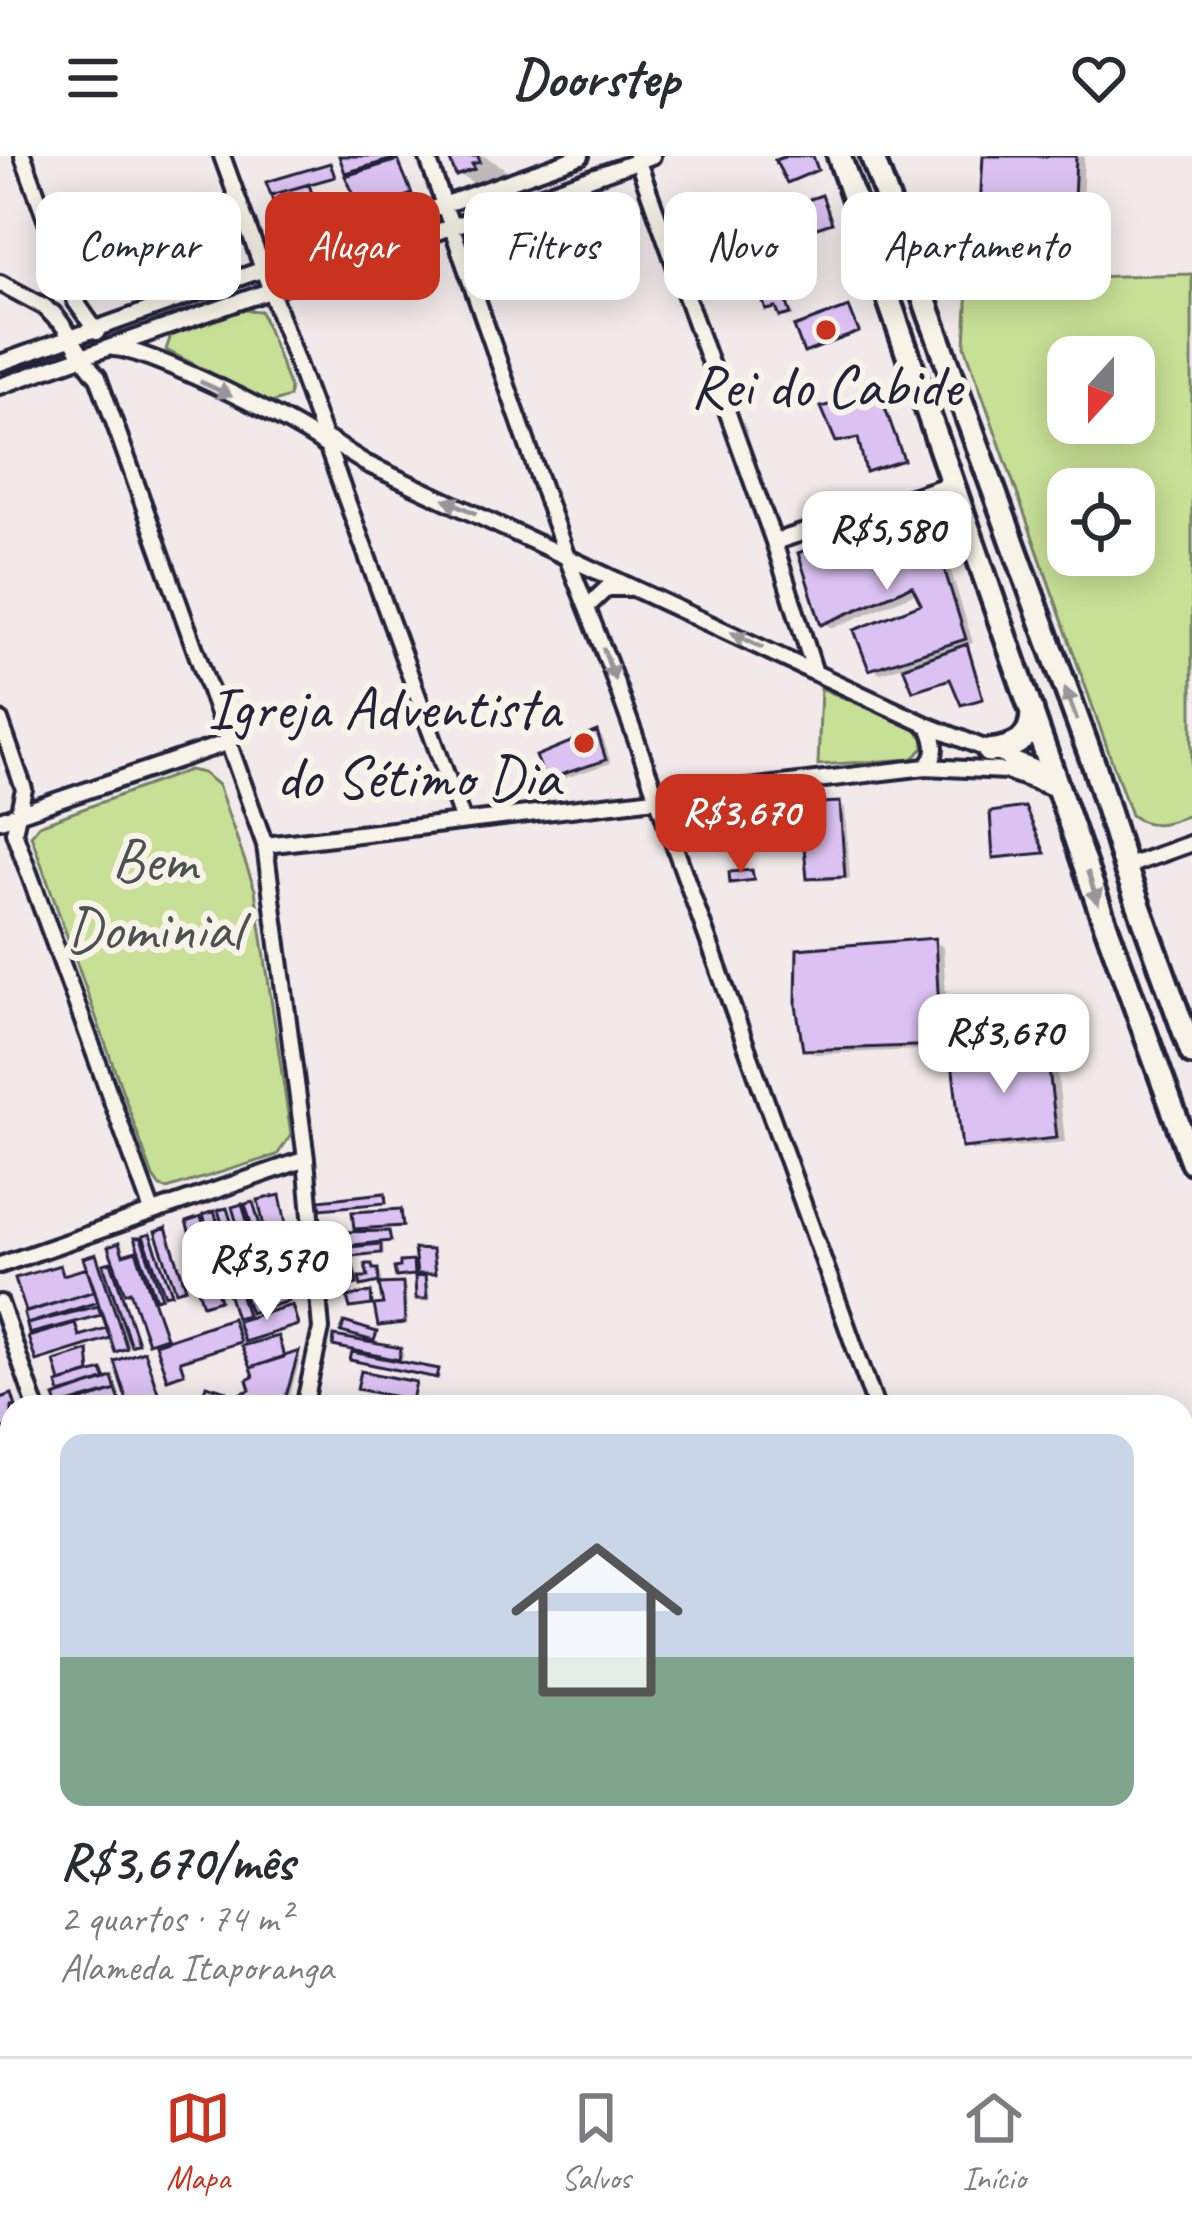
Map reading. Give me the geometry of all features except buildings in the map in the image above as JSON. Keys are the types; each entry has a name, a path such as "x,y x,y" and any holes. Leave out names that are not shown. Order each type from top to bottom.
{"main road":[{"path":"838,156 1192,1162"},
{"path":"872,156 1192,1053"},
{"path":"989,751 1010,749 1021,742 1032,724 1033,710"},
{"path":"1059,784 1091,795 1109,815"}],"street":[{"path":"22,156 36,194"},
{"path":"222,156 265,282"},
{"path":"428,156 566,555 872,1395"},
{"path":"0,363 581,156"},
{"path":"440,231 642,158 815,673"},
{"path":"0,284 53,313 80,358 98,377 265,845 306,1159 321,1329 307,1395"},
{"path":"0,386 265,291"},
{"path":"32,299 36,300"},
{"path":"76,300 105,348 98,377"},
{"path":"272,300 463,821"},
{"path":"52,344 58,330 53,313"},
{"path":"105,348 146,356 365,463 1059,784"},
{"path":"278,418 298,409 307,396"},
{"path":"773,542 951,484"},
{"path":"526,536 544,533 552,514"},
{"path":"587,607 607,588 645,591"},
{"path":"782,657 795,650 803,635"},
{"path":"0,720 24,788 14,832 152,1211"},
{"path":"926,767 936,751 929,726"},
{"path":"0,820 229,742"},
{"path":"265,845 926,767 1006,771 1059,784"},
{"path":"1125,867 1192,843"},
{"path":"0,1265 306,1159"},
{"path":"0,1303 33,1395"}],"green space":[{"path":"1192,274 1192,814 1153,824 1131,815 965,346 967,300 1111,300 1111,276"},
{"path":"240,310 261,311 290,388 289,397 271,403 166,350 171,335"},
{"path":"821,688 914,728 924,748 912,759 818,765"},
{"name":"Bem Dominial","path":"189,770 203,773 218,785 255,890 291,1135 277,1155 167,1189 153,1177 31,835 39,825"}],"place":[{"name":"Rei do Cabide","path":"826,330"},
{"name":"Igreja Adventista do Sétimo Dia","path":"584,743"}]}
